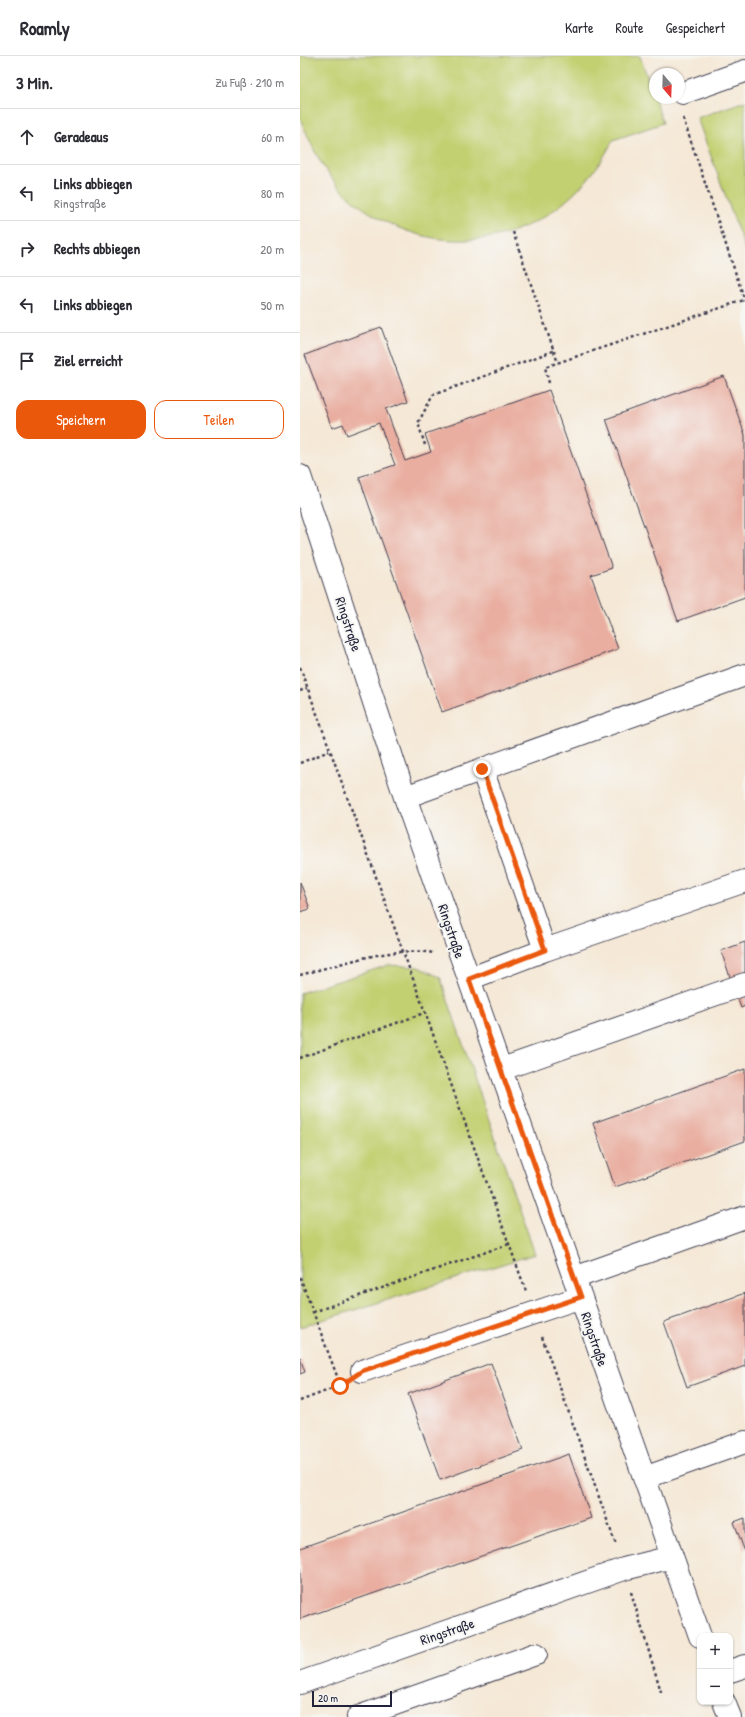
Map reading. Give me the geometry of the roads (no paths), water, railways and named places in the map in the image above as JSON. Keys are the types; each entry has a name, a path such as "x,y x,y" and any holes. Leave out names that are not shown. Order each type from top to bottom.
{"lane":[{"path":"685,92 745,71"},
{"name":"Ringstraße","path":"300,476 405,797 502,1069 672,1557 624,1569 300,1683"},
{"path":"405,797 745,674"},
{"path":"482,769 545,950"},
{"path":"469,979 545,950 745,881"},
{"path":"502,1069 745,984"},
{"path":"362,1371 533,1312 577,1287 745,1217"},
{"path":"644,1478 745,1442"},
{"path":"672,1557 699,1633"},
{"path":"358,1717 536,1654"},
{"path":"733,1670 745,1666"},
{"path":"725,1705 730,1717"}]}
